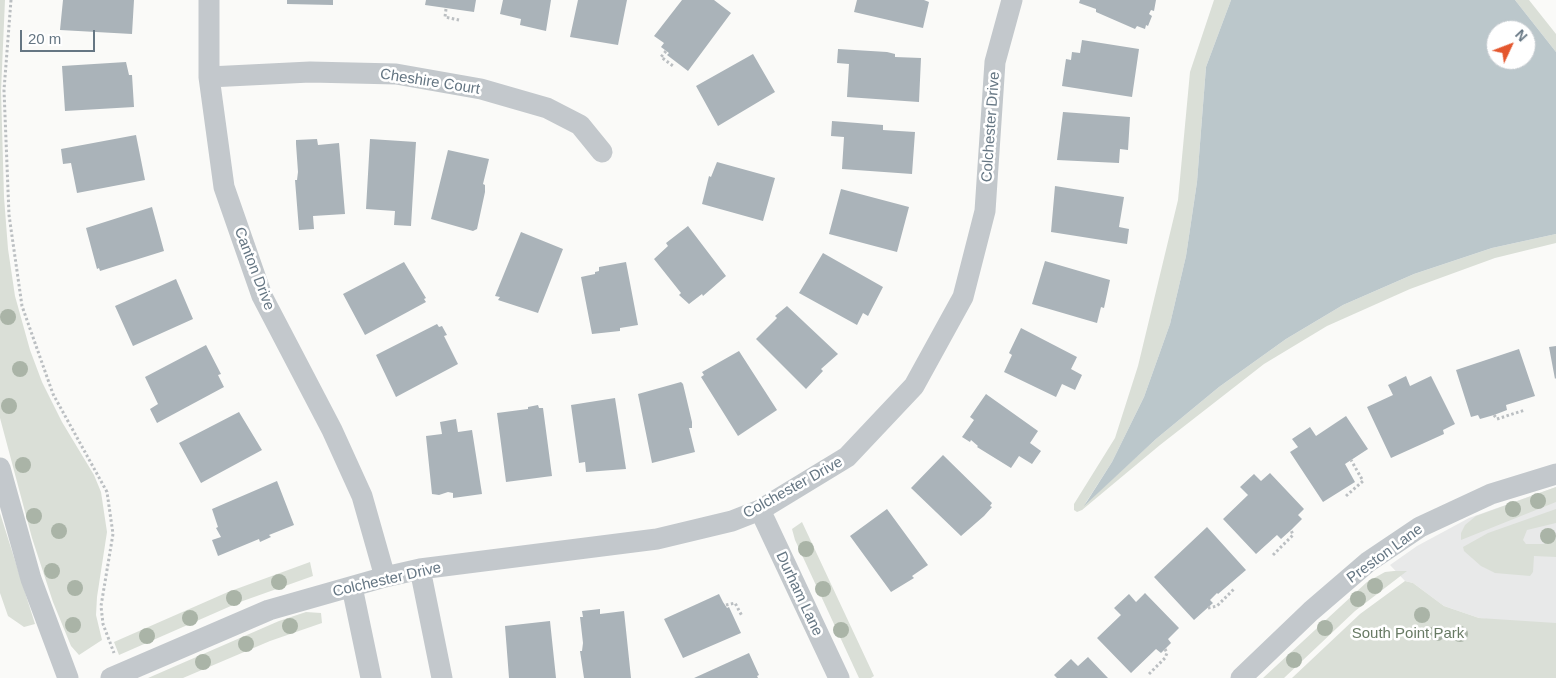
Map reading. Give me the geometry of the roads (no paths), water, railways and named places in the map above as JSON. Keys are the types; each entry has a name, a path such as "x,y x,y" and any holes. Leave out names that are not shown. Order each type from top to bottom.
{"street":[{"name":"Canton Drive","path":"209,0 210,77 224,188 262,296 332,430 358,488 385,577"},
{"name":"Colchester Drive","path":"111,678 269,610 385,577 420,569 657,539 732,521 760,510 847,457 914,386 963,297 984,211 995,62 1012,0"},
{"name":"Cheshire Court","path":"210,77 310,72 396,74 472,88 547,108 580,126 602,152"},
{"path":"0,468 31,579 68,678"},
{"name":"Preston Lane","path":"1241,678 1311,611 1368,562 1420,527 1490,494 1556,474"},
{"name":"Durham Lane","path":"760,510 839,678"},
{"path":"420,569 442,678"},
{"path":"352,587 371,678"}],"park label":[{"name":"South Point Park","path":"1408,634"}]}
